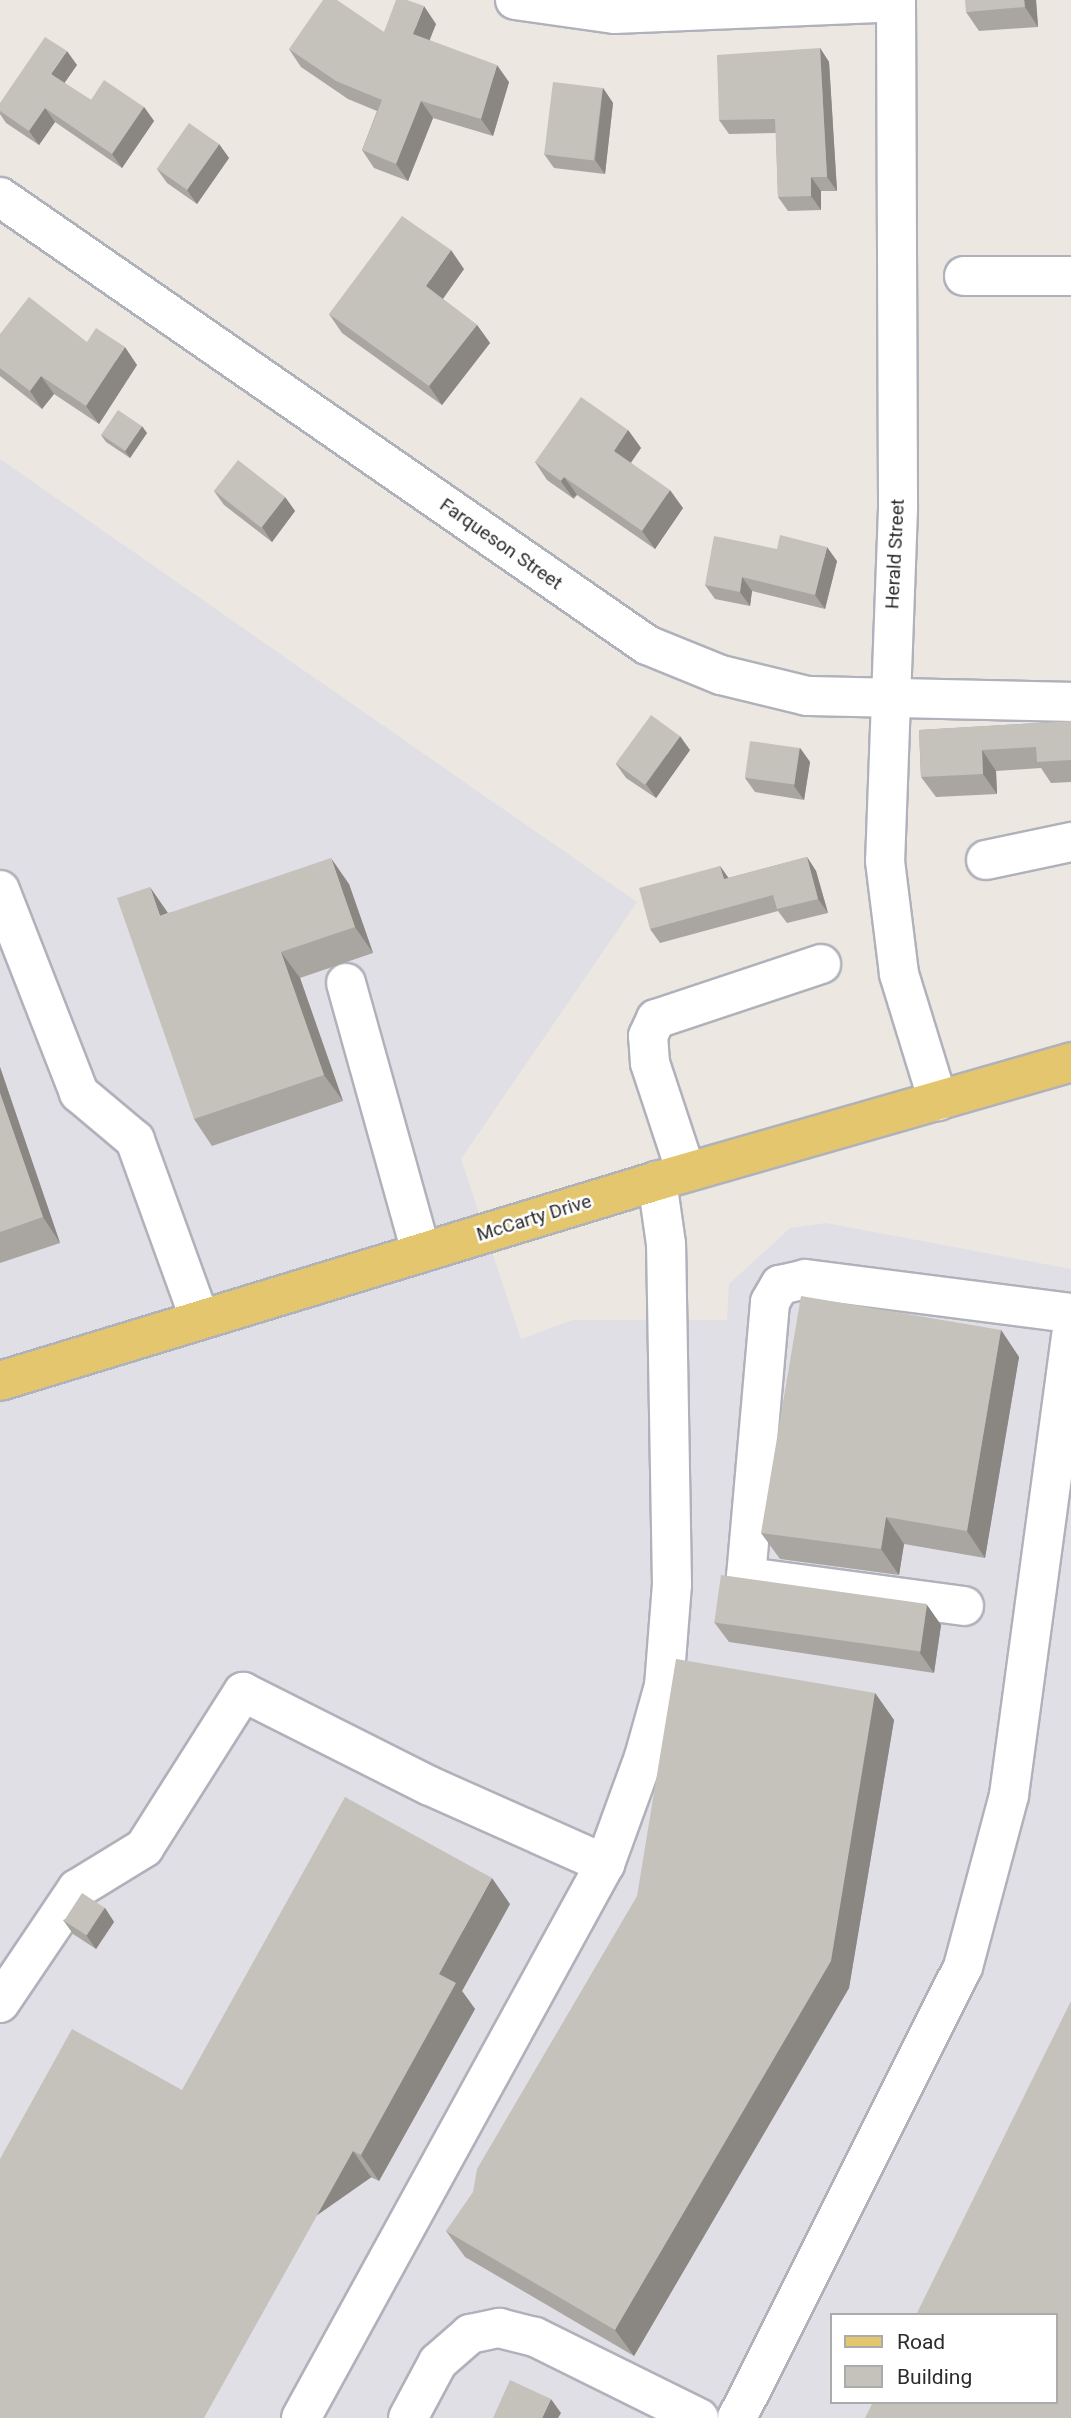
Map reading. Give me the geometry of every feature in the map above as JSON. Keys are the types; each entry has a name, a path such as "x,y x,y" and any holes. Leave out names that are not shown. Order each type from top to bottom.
{"main road":[{"name":"McCarty Drive","path":"0,1381 672,1177 1071,1062"}],"street":[{"path":"515,0 614,14 896,1"},
{"name":"Herald Street","path":"896,1 898,509 888,698 885,861 899,974 938,1101"},
{"name":"Farqueson Street","path":"0,197 647,645 721,675 807,695 1071,702"},
{"path":"964,276 1071,276"},
{"path":"986,860 1071,842"},
{"path":"0,890 79,1093 135,1140 200,1320"},
{"path":"302,2418 605,1864 664,1686 671,1597 666,1244 672,1177 650,1063 648,1036 656,1019 821,964"},
{"path":"346,983 421,1252"},
{"path":"964,1606 746,1577 770,1302 780,1285 805,1279 1071,1313"},
{"path":"737,2418 963,1967 1009,1795 1071,1336"},
{"path":"0,2003 77,1889 144,1848 243,1692 430,1786 605,1864"},
{"path":"408,2418 438,2362 470,2334 499,2328 535,2337 699,2418"}],"shaded area":[{"path":"0,459 637,902 461,1159 521,1339 573,1320 727,1320 729,1284 790,1228 826,1223 1071,1269 1071,2418 0,2418"}],"building":[{"path":"323,0 337,0 384,32 396,0 407,0 424,6 413,34 497,65 481,119 421,101 396,164 362,150 382,100 336,81 289,49"},
{"path":"965,0 1024,0 1025,7 966,12"},
{"path":"45,37 67,51 51,74 91,100 104,80 144,107 112,154 45,108 29,131 0,111 0,103"},
{"path":"820,48 827,177 811,177 811,196 778,197 775,119 719,120 717,55"},
{"path":"553,82 603,88 594,161 544,154"},
{"path":"189,123 219,144 187,190 157,169"},
{"path":"402,216 451,250 426,286 477,325 429,386 329,314"},
{"path":"29,297 87,342 96,328 125,347 86,406 41,376 30,391 0,368 0,334"},
{"path":"581,397 628,430 614,451 670,490 642,531 564,477 561,481 535,462"},
{"path":"118,410 142,426 125,451 101,435"},
{"path":"238,460 285,497 261,528 214,491"},
{"path":"780,535 827,547 815,595 742,577 740,592 705,585 714,536 777,549"},
{"path":"651,715 680,736 645,785 616,764"},
{"path":"1071,721 1071,760 1037,762 1036,747 982,750 983,774 921,777 919,730"},
{"path":"750,741 800,748 794,785 745,778"},
{"path":"807,857 818,899 777,909 773,895 650,929 639,888 720,866 724,879"},
{"path":"331,858 355,927 281,952 324,1075 194,1119 117,898 150,887 160,916"},
{"path":"0,1093 43,1217 0,1232"},
{"path":"801,1296 1001,1330 967,1531 886,1517 881,1549 761,1533"},
{"path":"721,1575 927,1604 920,1651 714,1623"},
{"path":"676,1659 875,1693 831,1961 615,2330 446,2231 473,2192 477,2169 637,1896"},
{"path":"345,1797 492,1878 439,1974 456,1983 361,2155 353,2151 204,2418 0,2418 0,2159 72,2029 182,2090"},
{"path":"82,1893 105,1908 87,1935 64,1921"},
{"path":"1071,2001 1071,2418 865,2418 872,2404 1057,2404 1057,2313 917,2313"},
{"path":"510,2380 551,2399 542,2418 493,2418"}]}
